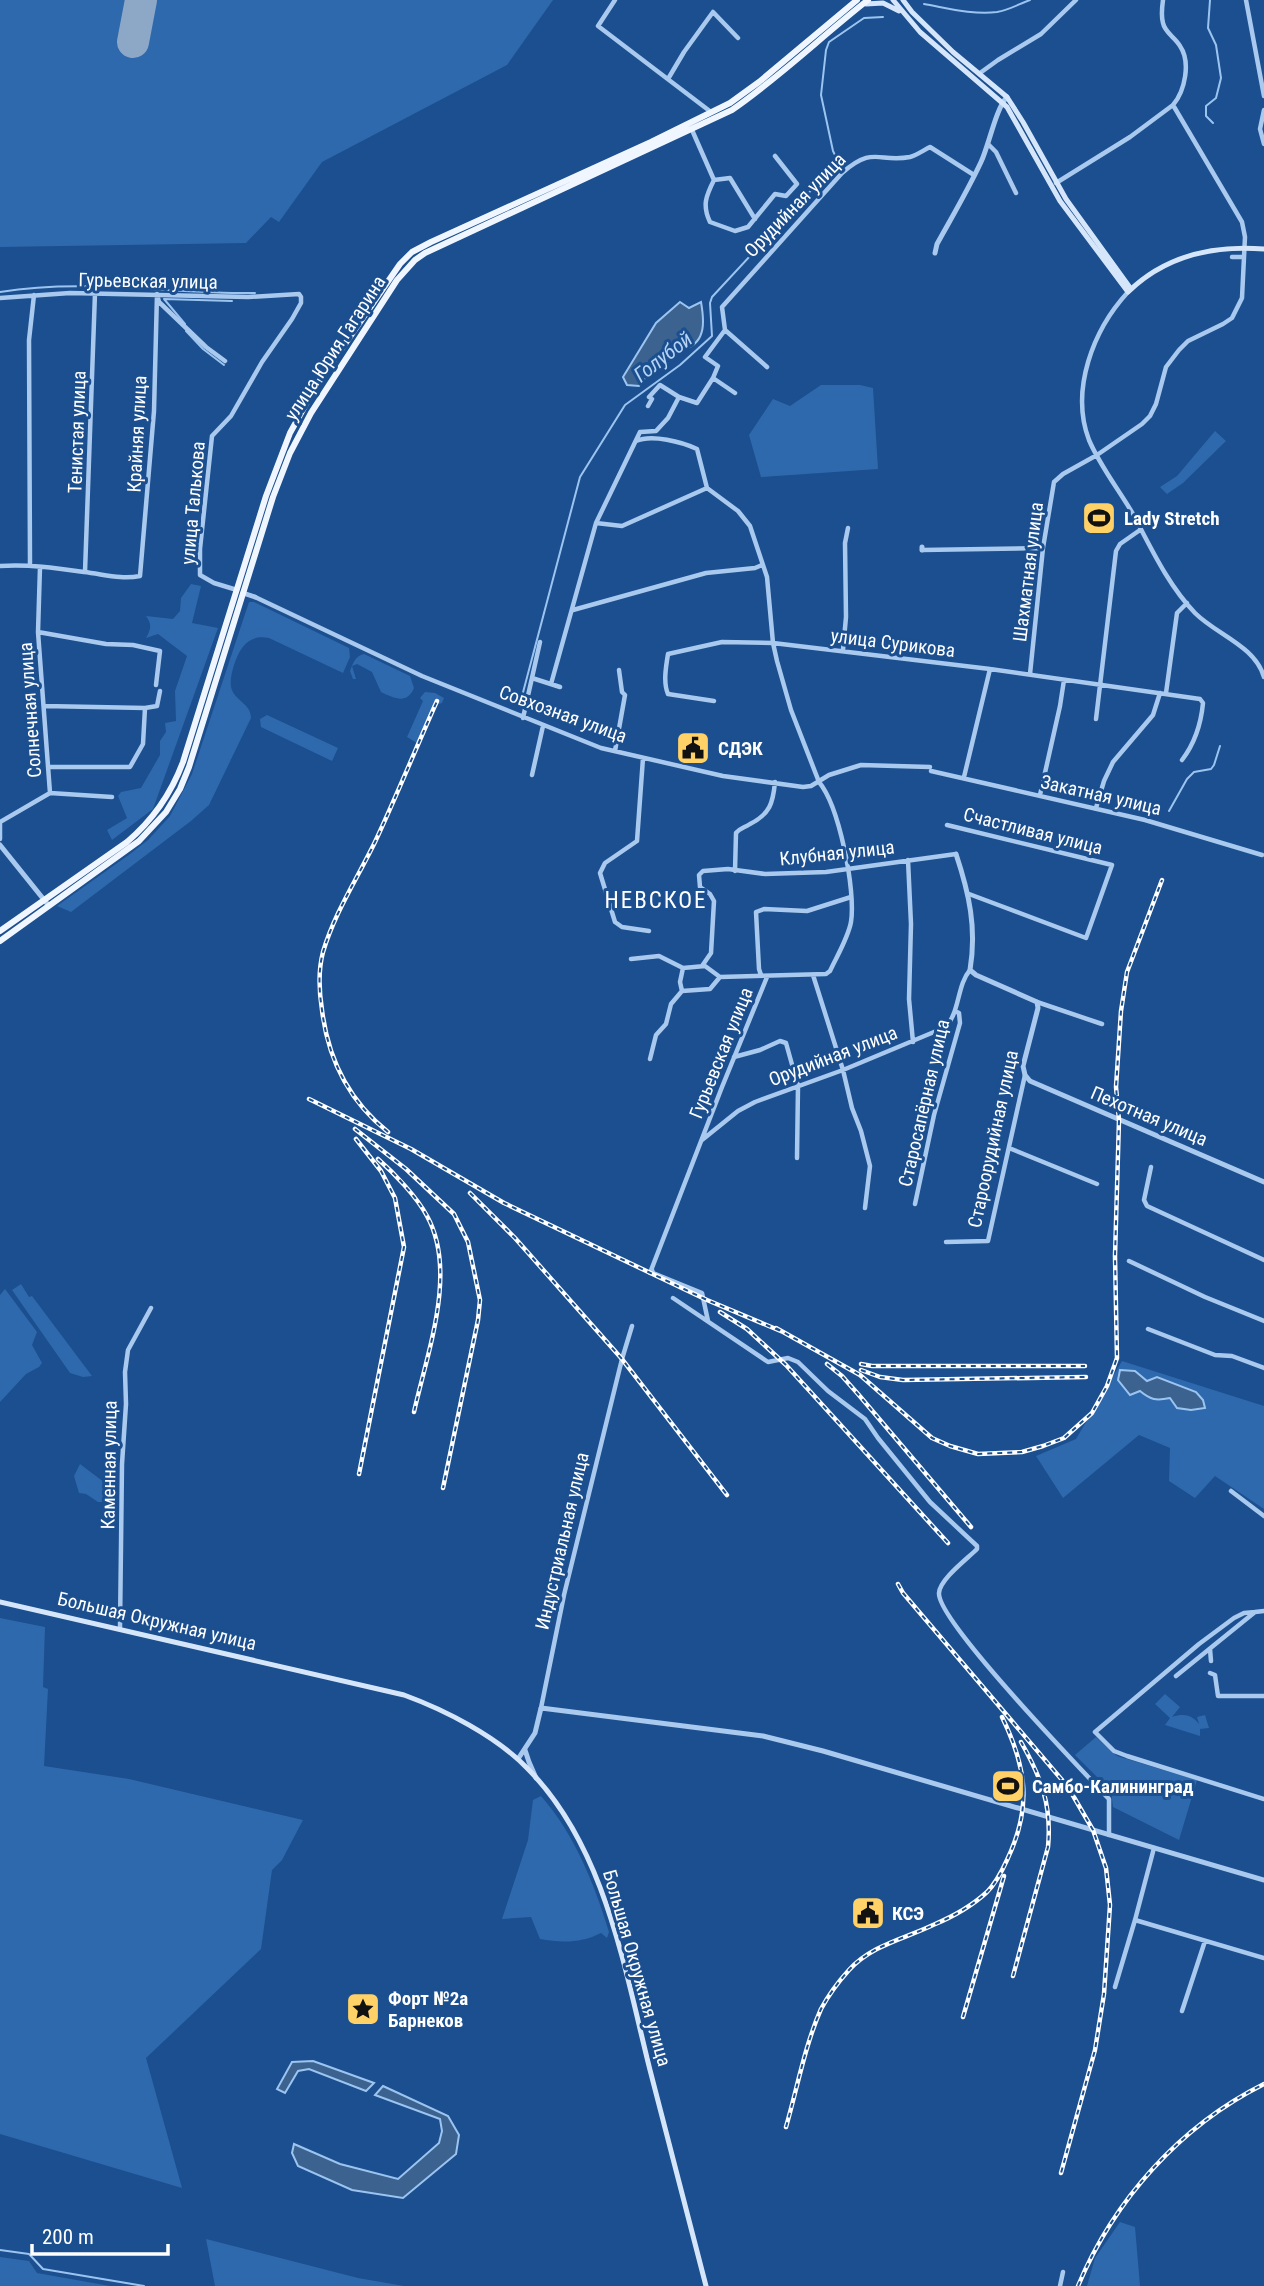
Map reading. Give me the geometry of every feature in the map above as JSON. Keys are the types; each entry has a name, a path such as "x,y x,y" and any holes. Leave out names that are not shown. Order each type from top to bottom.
{"main road":[{"path":"893,0 905,17"},
{"path":"905,0 912,12 953,52 980,73 1023,122 1056,183 1129,291"},
{"path":"863,1 883,2 893,7 949,58 1004,99 1060,201 1129,291"},
{"name":"улица Юрия Гагарина","path":"47,903 139,841 172,803 189,767 274,474 295,423 358,323 405,258 418,248 714,116 757,93 863,1"},
{"name":"улица Юрия Гагарина","path":"239,592 273,497 299,435 397,280 415,260 472,230 692,130 714,116"},
{"path":"1129,291 1163,267 1187,256 1216,249 1264,249"},
{"path":"0,931 47,903"},
{"path":"0,941 47,903"},
{"name":"Большая Окружная улица","path":"0,1602 404,1695 448,1714 518,1759 554,1799 575,1834 600,1888 629,1987 706,2286"}],"street":[{"path":"615,0 597,26 714,116"},
{"path":"980,73 1041,34 1076,0"},
{"path":"1056,183 1130,137 1173,105 1182,91 1184,57 1178,43 1163,24 1163,0"},
{"path":"1246,0 1264,96"},
{"path":"668,79 684,51 713,12 738,38"},
{"path":"935,253 937,244 989,145 1004,99"},
{"name":"Шахматная улица","path":"1030,674 1043,548 1055,482 1150,416 1166,367 1179,350 1188,341 1232,318 1242,298 1245,231 1237,211 1173,105"},
{"path":"1264,110 1260,129 1264,144"},
{"path":"692,130 715,180"},
{"path":"989,145 996,152 1016,193"},
{"name":"Орудийная улица","path":"725,330 722,307 786,234 853,164 869,156 912,157 930,147 974,175"},
{"path":"715,180 704,202 705,213 710,222 735,231 748,227 775,194 786,196 797,184 775,156"},
{"path":"715,180 725,181 730,178 755,219"},
{"path":"1233,257 1244,257"},
{"path":"1129,291 1109,316 1090,354 1083,401 1090,442 1140,530 1187,603 1206,623 1250,654 1264,677"},
{"name":"Гурьевская улица","path":"0,298 95,293 248,297 295,293"},
{"name":"Тенистая улица","path":"85,572 95,293"},
{"name":"улица Талькова","path":"239,592 200,575 200,549 212,436 231,416 262,362 292,319 301,303 301,297 295,293"},
{"path":"157,294 159,302 206,347 225,361"},
{"name":"Крайняя улица","path":"85,572 113,577 140,576 152,438 157,294"},
{"path":"30,564 29,352 34,295"},
{"path":"648,407 652,399 649,397 660,385 679,397 697,403 718,366 705,357 725,330 767,367"},
{"path":"713,377 735,393"},
{"path":"551,684 596,523 640,432 656,431 668,418 679,397"},
{"path":"631,959 659,956 683,968 702,966 711,969 720,977 826,975 851,924 848,868 826,789 819,782 791,710 773,643 767,577 750,526 707,488 697,449 645,438 636,441"},
{"path":"596,523 622,526 707,488"},
{"path":"844,650 845,542 848,528"},
{"path":"1096,719 1116,551 1140,530"},
{"path":"922,549 1043,548"},
{"path":"0,566 30,564 85,572"},
{"path":"573,610 706,573 762,565"},
{"name":"Солнечная улица","path":"0,823 50,793 38,632 40,567"},
{"name":"Совхозная улица","path":"239,592 255,597 422,676 601,748 723,776 803,787 811,786 829,775 869,764 931,769"},
{"path":"1096,808 1113,762 1153,715 1163,693 1177,613 1187,603"},
{"path":"38,632 160,651 156,685"},
{"path":"523,718 540,642"},
{"name":"улица Сурикова","path":"714,701 668,694 668,654 722,642 773,643 844,650 1200,699 1203,703 1193,746 1182,760"},
{"path":"964,777 990,669"},
{"path":"615,751 625,695 622,692 619,670"},
{"path":"532,678 560,687"},
{"path":"1040,796 1064,680"},
{"path":"44,706 145,708 157,706 160,691"},
{"path":"49,767 130,767 143,744 145,708"},
{"path":"532,775 542,726"},
{"path":"643,758 637,841 605,863 600,873 615,922 622,927 649,931"},
{"name":"Закатная улица","path":"931,769 1203,835 1262,855"},
{"path":"735,871 736,833 770,810 775,782"},
{"path":"50,793 112,797"},
{"path":"0,823 0,839"},
{"name":"Счастливая улица","path":"947,825 1112,865 1086,938 969,894"},
{"path":"0,845 47,903"},
{"name":"Орудийная улица","path":"702,1140 738,1111 755,1102 843,1070 946,1027 970,970 974,949 969,894 956,854"},
{"name":"Клубная улица","path":"702,966 711,954 714,901 710,894 700,887 699,874 708,869 795,873 956,854"},
{"path":"908,860 912,1042"},
{"path":"764,976 759,969 756,912 764,909 807,911 851,897"},
{"path":"682,991 680,982 683,968"},
{"path":"970,970 1037,1002 1102,1024"},
{"path":"813,975 870,1166 865,1208"},
{"name":"Гурьевская улица","path":"702,1140 764,976"},
{"path":"650,1059 656,1035 666,1024 671,1004 682,991 710,989 720,977"},
{"name":"Староорудийная улица","path":"946,1242 988,1241 1025,1074 1023,1066 1038,1008 1037,1002"},
{"name":"Старосапёрная улица","path":"915,1204 934,1115 960,1023 959,1013 955,1011"},
{"path":"734,1057 784,1041 798,1086 797,1158"},
{"name":"Пехотная улица","path":"1025,1074 1030,1081 1264,1182"},
{"path":"702,1140 651,1272 702,1293 708,1322"},
{"path":"1009,1148 1097,1184"},
{"path":"1151,1167 1144,1200 1147,1206 1264,1260"},
{"path":"1129,1261 1264,1321"},
{"path":"673,1298 768,1362 788,1358 798,1362 828,1391 866,1419 930,1502 977,1546 944,1582 939,1596 940,1604 970,1644 1035,1720 1109,1799 1110,1835"},
{"name":"Каменная улица","path":"120,1629 125,1372 128,1350 151,1308"},
{"name":"Индустриальная улица","path":"518,1759 535,1733 564,1595 632,1326"},
{"path":"1148,1329 1215,1355 1232,1356 1264,1368"},
{"path":"1231,1490 1264,1516"},
{"path":"1264,1611 1244,1613 1234,1618 1095,1732 1114,1751 1264,1799"},
{"path":"1176,1675 1255,1612"},
{"path":"1210,1648 1211,1661"},
{"path":"1210,1673 1215,1675 1218,1696 1264,1696"},
{"path":"541,1707 763,1736 823,1751 1264,1880"},
{"path":"525,1750 536,1778"},
{"path":"1115,1987 1154,1848"},
{"path":"1135,1920 1264,1958"},
{"path":"1182,2011 1205,1941"},
{"path":"1060,2286 1063,2272"}],"shaded area":[{"path":"0,0 137,0 128,42 136,45 145,0 553,0 507,65 322,162 279,222 271,217 246,243 0,247"},
{"path":"821,385 860,385 873,388 878,469 761,477 749,435 773,399 790,406"},
{"path":"1215,431 1226,441 1183,483 1167,494 1160,487 1177,476"},
{"path":"191,584 201,586 192,623 218,628 153,809 112,840 107,830 127,818 118,796 121,792 141,788 160,755 160,741 166,732 165,723 176,721 175,691 187,656 158,634 146,638 150,627 146,616 173,619 180,611 181,598"},
{"path":"249,602 349,648 350,657 343,673 269,638 256,638 246,643 236,659 231,684 235,696 248,709 251,718 209,805 71,912 57,906 148,840 170,816 192,774"},
{"path":"364,654 410,676 414,688 408,697 400,699 381,692 372,672 357,664 352,666 356,679 353,679 350,671 352,665 356,658"},
{"path":"425,692 444,698 442,703 436,705 417,743 407,737 423,701 420,698"},
{"path":"267,715 338,748 332,761 261,727 260,719"},
{"path":"21,1284 92,1376 83,1377 70,1373 12,1290"},
{"path":"5,1289 37,1332 32,1345 42,1363 26,1374 0,1402 0,1295"},
{"path":"1122,1361 1264,1406 1264,1509 1215,1476 1195,1498 1169,1481 1170,1448 1139,1435 1063,1498 1036,1456 1076,1439"},
{"path":"80,1464 117,1492 114,1502 98,1502 79,1493 74,1476"},
{"path":"0,1618 45,1627 43,1687 48,1689 44,1766 129,1779 303,1820 282,1860 272,1870 261,1949 146,2058 182,2188 0,2134"},
{"path":"1165,1694 1180,1707 1172,1717 1187,1716 1199,1724 1197,1717 1205,1715 1209,1728 1200,1729 1200,1736 1165,1725 1170,1718 1155,1704"},
{"path":"1096,1737 1117,1756 1197,1780 1179,1840 1113,1807 1111,1791 1075,1755"},
{"path":"541,1796 564,1827 582,1860 609,1932 607,1938 601,1933 571,1941 540,1939 531,1917 502,1919 528,1840 533,1800"},
{"path":"1120,2222 1135,2227 1140,2286 1087,2286 1095,2258"},
{"path":"206,2239 358,2278 404,2286 215,2286"},
{"path":"0,2257 29,2261 37,2273 110,2286 0,2286"}],"water":[{"path":"680,302 689,308 701,302 701,336 692,346 661,360 639,386 627,385 623,377 656,323"},
{"path":"1120,1370 1135,1371 1147,1381 1157,1377 1196,1392 1203,1400 1205,1408 1177,1408 1170,1398 1154,1399 1140,1391 1130,1395 1118,1380"},
{"path":"313,2061 374,2083 366,2091 309,2069 298,2071 285,2093 277,2089 292,2062"},
{"path":"383,2086 448,2116 459,2135 456,2154 403,2198 352,2190 298,2166 292,2153 294,2144 340,2164 398,2179 439,2143 442,2131 440,2119 375,2095"}],"waterway":[{"name":"Голубой","path":"924,4 988,13 1006,10 1030,0"},
{"path":"1210,0 1208,28 1216,45 1221,78 1216,98 1206,106 1206,116 1213,123"},
{"name":"Голубой","path":"521,700 580,477 625,405 680,365 712,336 712,297 835,168 838,161 833,151 821,95 826,50 829,42 864,18 883,17"},
{"path":"0,292 96,286 255,293"},
{"path":"164,299 185,324"},
{"path":"164,299 232,301"},
{"path":"186,331 224,365"},
{"path":"1169,811 1187,779 1194,772 1211,769 1220,746"},
{"path":"0,2250 29,2254 43,2269 144,2286"}],"runway":[{"path":"133,42 141,0"}],"railway":[{"path":"388,1132 362,1107 335,1062 322,1010 320,966 334,923 375,842 437,701"},
{"path":"776,1328 860,1375 932,1438 978,1454 1022,1452 1043,1446 1064,1438 1092,1413 1107,1386 1117,1358 1115,1256 1119,1120 1116,1087 1121,1011 1127,972 1162,880"},
{"path":"309,1099 411,1149 504,1203 707,1300 783,1332"},
{"path":"355,1129 406,1169 454,1214 468,1242 480,1300 478,1320 443,1488"},
{"path":"356,1139 381,1171 395,1198 404,1247 359,1474"},
{"path":"378,1159 423,1209 436,1238 440,1262 437,1313 414,1412"},
{"path":"470,1193 515,1238 622,1359 727,1495"},
{"path":"720,1312 747,1329 786,1365 948,1543"},
{"path":"827,1364 858,1394 971,1527"},
{"path":"861,1364 1085,1366"},
{"path":"861,1370 880,1377 903,1380 1086,1377"},
{"path":"898,1584 1068,1787 1093,1830 1106,1868 1110,1905 1104,1994 1095,2050 1061,2173"},
{"path":"786,2127 815,2023 827,1999 845,1974 858,1961 878,1948 940,1922 968,1906 987,1892 1001,1873 1015,1841 1023,1805 1017,1754 1002,1717"},
{"path":"1013,1976 1048,1847 1049,1832 1044,1792 1021,1742"},
{"path":"963,2017 1004,1876"},
{"path":"1078,2286 1110,2224 1153,2168 1205,2121 1264,2084"}],"place":[{"name":"Lady Stretch","path":"1099,518"},
{"name":"СДЭК","path":"693,748"},
{"name":"Самбо-Калининград","path":"1008,1786"},
{"name":"КСЭ","path":"868,1913"},
{"name":"Форт №2а Барнеков","path":"363,2009"}],"district":[{"name":"НЕВСКОЕ","path":"656,900"}]}
